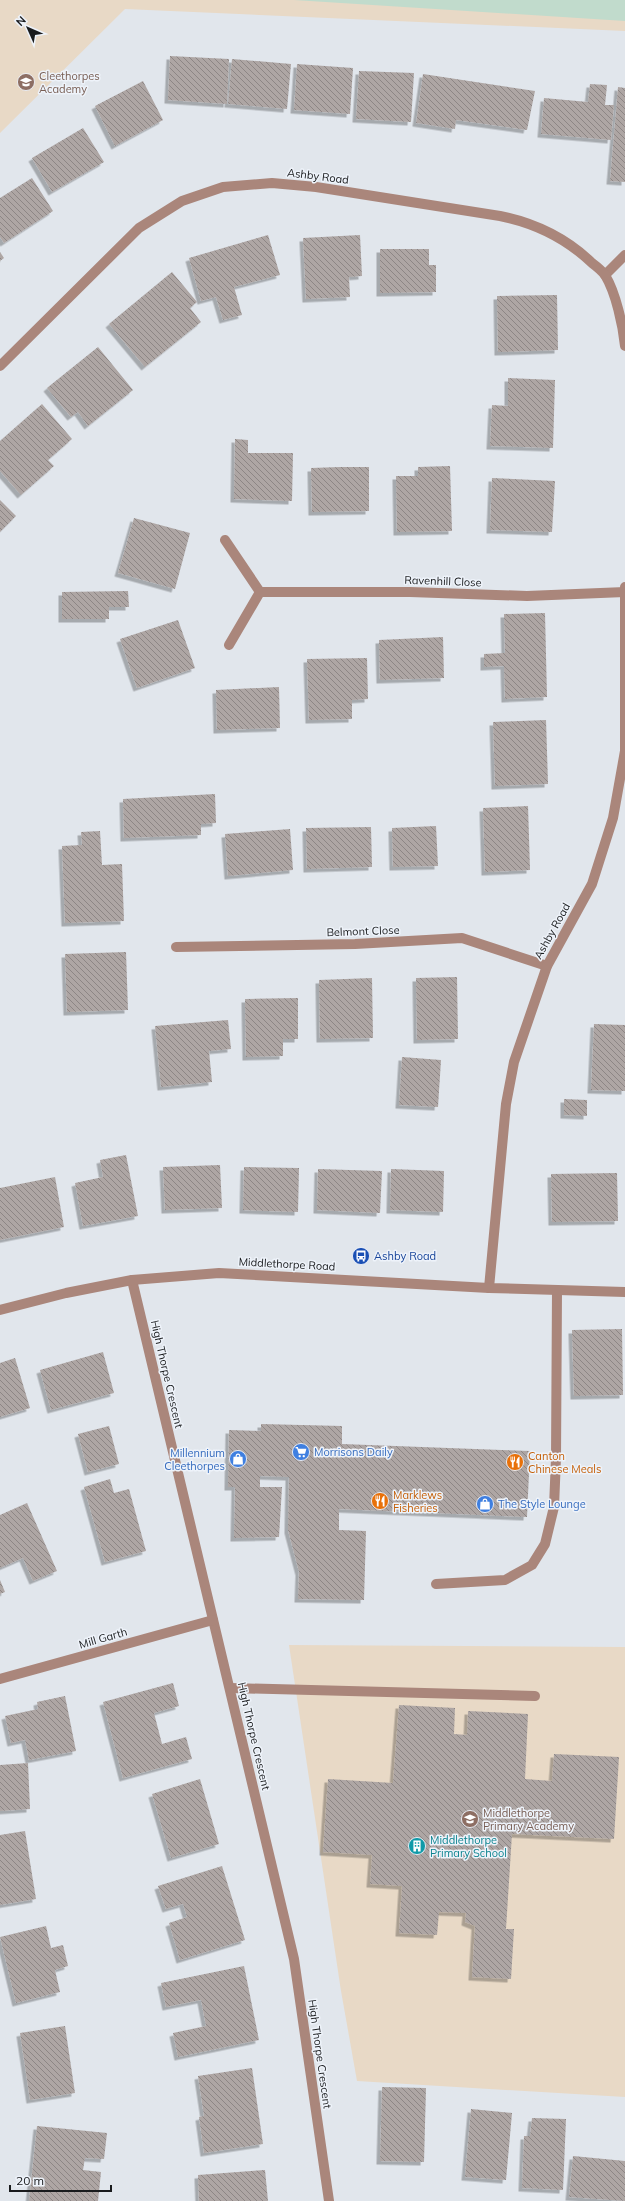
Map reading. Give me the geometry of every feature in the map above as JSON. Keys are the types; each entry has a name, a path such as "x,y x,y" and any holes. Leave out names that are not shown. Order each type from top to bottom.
{"street":[{"name":"Ashby Road","path":"0,366 139,228 182,201 223,187 272,183 316,187 527,222 552,233 578,249 605,275 622,319 625,346"},
{"path":"605,275 625,255"},
{"path":"225,540 260,592 229,645"},
{"name":"Ashby Road","path":"489,1288 506,1104 514,1062 547,966 592,884 613,818 625,751 625,587"},
{"name":"Ravenhill Close","path":"260,592 410,592 527,596 625,592"},
{"name":"Belmont Close","path":"176,947 355,944 462,938 547,966"},
{"name":"Middlethorpe Road","path":"0,1310 66,1293 132,1280 219,1273 489,1288 625,1292"},
{"name":"High Thorpe Crescent","path":"132,1280 294,1959 329,2201"},
{"path":"436,1584 505,1580 532,1565 545,1544 554,1507 556,1458 557,1291"},
{"name":"Mill Garth","path":"0,1680 213,1620"},
{"path":"230,1688 535,1696"}],"shaded area":[{"name":"Cleethorpes Academy","path":"0,0 625,0 625,31 125,9 0,133"},
{"name":"Middlethorpe Primary Academy","path":"289,1645 625,1647 625,2097 357,2081 341,1991"}],"green space":[{"path":"294,0 625,0 625,21"}],"building":[{"path":"170,56 229,59 227,104 168,100"},
{"path":"232,59 291,64 287,109 228,104"},
{"path":"297,64 353,68 350,114 294,110"},
{"path":"359,71 414,73 411,122 356,119"},
{"path":"423,74 535,91 527,130 456,120 455,129 416,123"},
{"path":"143,81 163,120 115,146 95,106"},
{"path":"590,84 607,85 605,105 614,105 611,140 541,134 544,98 588,102"},
{"path":"618,87 625,88 625,182 610,181"},
{"path":"83,128 104,162 52,192 32,158"},
{"path":"32,178 53,211 4,243 0,237 0,198"},
{"path":"268,235 280,275 234,287 242,315 223,320 216,297 201,301 189,258"},
{"path":"360,235 362,276 349,277 350,297 306,299 303,238"},
{"path":"380,249 429,249 429,265 436,265 436,292 380,293"},
{"path":"0,252 4,258 0,261"},
{"path":"172,272 197,302 190,308 201,322 145,367 109,324"},
{"path":"557,295 558,350 498,352 497,296"},
{"path":"98,347 133,390 88,426 78,412 71,417 47,388"},
{"path":"508,378 555,380 553,448 490,446 492,405 508,406"},
{"path":"42,404 72,439 48,460 54,466 21,495 0,471 0,441"},
{"path":"235,439 248,440 248,453 293,453 292,501 234,499"},
{"path":"450,466 452,531 397,532 396,476 418,476 418,467"},
{"path":"369,467 369,511 312,512 311,468"},
{"path":"492,478 555,481 552,532 490,530"},
{"path":"0,500 16,516 0,532"},
{"path":"134,518 190,533 175,589 118,573"},
{"path":"128,591 129,607 109,607 109,619 62,619 62,592"},
{"path":"545,613 547,697 505,699 504,666 484,667 484,654 505,653 504,614"},
{"path":"178,620 195,668 137,688 120,639"},
{"path":"443,637 444,678 380,680 379,640"},
{"path":"367,658 368,699 352,700 352,719 309,720 307,659"},
{"path":"279,687 280,728 217,730 216,690"},
{"path":"546,720 548,784 495,786 493,722"},
{"path":"215,794 216,823 201,824 201,835 124,838 123,799"},
{"path":"528,806 530,870 485,872 483,808"},
{"path":"436,826 438,866 393,867 392,828"},
{"path":"371,827 372,867 307,869 306,828"},
{"path":"290,829 293,870 228,876 225,834"},
{"path":"100,831 102,865 122,864 124,921 65,923 62,846 82,845 81,832"},
{"path":"126,952 128,1010 67,1012 65,954"},
{"path":"457,977 458,1039 417,1040 416,978"},
{"path":"372,978 373,1038 320,1039 319,980"},
{"path":"298,998 298,1039 283,1039 283,1056 246,1057 245,999"},
{"path":"228,1020 231,1049 209,1051 212,1082 161,1087 155,1026"},
{"path":"594,1024 625,1025 625,1091 591,1090"},
{"path":"402,1057 441,1060 438,1107 399,1105"},
{"path":"564,1099 587,1100 587,1116 564,1115"},
{"path":"126,1155 138,1216 83,1226 75,1183 103,1177 100,1160"},
{"path":"220,1165 222,1208 165,1210 163,1167"},
{"path":"244,1167 299,1168 298,1212 243,1210"},
{"path":"318,1169 382,1171 380,1213 317,1210"},
{"path":"391,1169 444,1171 443,1212 390,1210"},
{"path":"617,1173 618,1221 552,1222 551,1174"},
{"path":"55,1177 64,1227 0,1240 0,1188"},
{"path":"622,1329 623,1395 574,1396 572,1330"},
{"path":"103,1352 114,1393 51,1410 40,1370"},
{"path":"15,1358 30,1408 0,1417 0,1363"},
{"path":"261,1424 342,1426 342,1444 530,1451 527,1517 339,1509 339,1530 366,1531 364,1600 298,1599 299,1572 288,1530 289,1477 260,1476 260,1487 282,1487 279,1537 234,1538 235,1487 228,1487 229,1430 261,1431"},
{"path":"109,1426 119,1464 88,1472 78,1434"},
{"path":"110,1479 114,1493 129,1489 146,1551 105,1562 84,1487"},
{"path":"27,1503 57,1571 33,1581 23,1558 0,1568 0,1515"},
{"path":"0,1580 5,1592 0,1594"},
{"path":"173,1683 179,1706 154,1713 162,1744 186,1737 192,1759 123,1778 103,1702"},
{"path":"65,1696 76,1751 29,1760 25,1740 11,1743 5,1716 38,1709 37,1702"},
{"name":"Middlethorpe Primary School","path":"399,1705 455,1708 454,1734 467,1735 468,1711 528,1714 525,1779 552,1781 554,1754 619,1757 614,1839 512,1834 506,1929 514,1929 511,1979 472,1977 475,1926 465,1922 466,1913 439,1912 437,1935 399,1933 402,1886 370,1884 372,1855 323,1852 328,1779 393,1783"},
{"path":"28,1763 30,1809 0,1811 0,1765"},
{"path":"200,1779 219,1844 171,1858 152,1794"},
{"path":"25,1831 36,1899 0,1905 0,1835"},
{"path":"222,1866 245,1940 180,1960 169,1923 187,1917 183,1904 166,1909 158,1886"},
{"path":"46,1926 51,1948 63,1945 68,1966 55,1970 60,1992 16,2003 0,1937"},
{"path":"244,1966 259,2040 178,2057 173,2033 206,2026 201,2000 166,2007 161,1983"},
{"path":"65,2026 75,2093 30,2100 20,2033"},
{"path":"252,2068 263,2144 204,2153 199,2117 204,2116 198,2076"},
{"path":"382,2087 426,2088 424,2162 380,2161"},
{"path":"471,2109 512,2113 506,2180 465,2177"},
{"path":"532,2118 566,2119 563,2190 522,2188 524,2136 530,2136"},
{"path":"37,2126 107,2133 104,2159 85,2158 83,2170 101,2172 98,2201 29,2201"},
{"path":"573,2156 625,2161 625,2201 569,2197"},
{"path":"265,2170 268,2201 199,2201 198,2175"}],"place":[{"name":"Cleethorpes Academy","path":"26,82"},
{"name":"Ashby Road","path":"361,1256"},
{"name":"Morrisons Daily","path":"301,1452"},
{"name":"Millennium Cleethorpes","path":"238,1459"},
{"name":"Canton Chinese Meals","path":"515,1462"},
{"name":"Marklews Fisheries","path":"380,1501"},
{"name":"The Style Lounge","path":"485,1504"},
{"name":"Middlethorpe Primary Academy","path":"470,1819"},
{"name":"Middlethorpe Primary School","path":"417,1846"}]}
